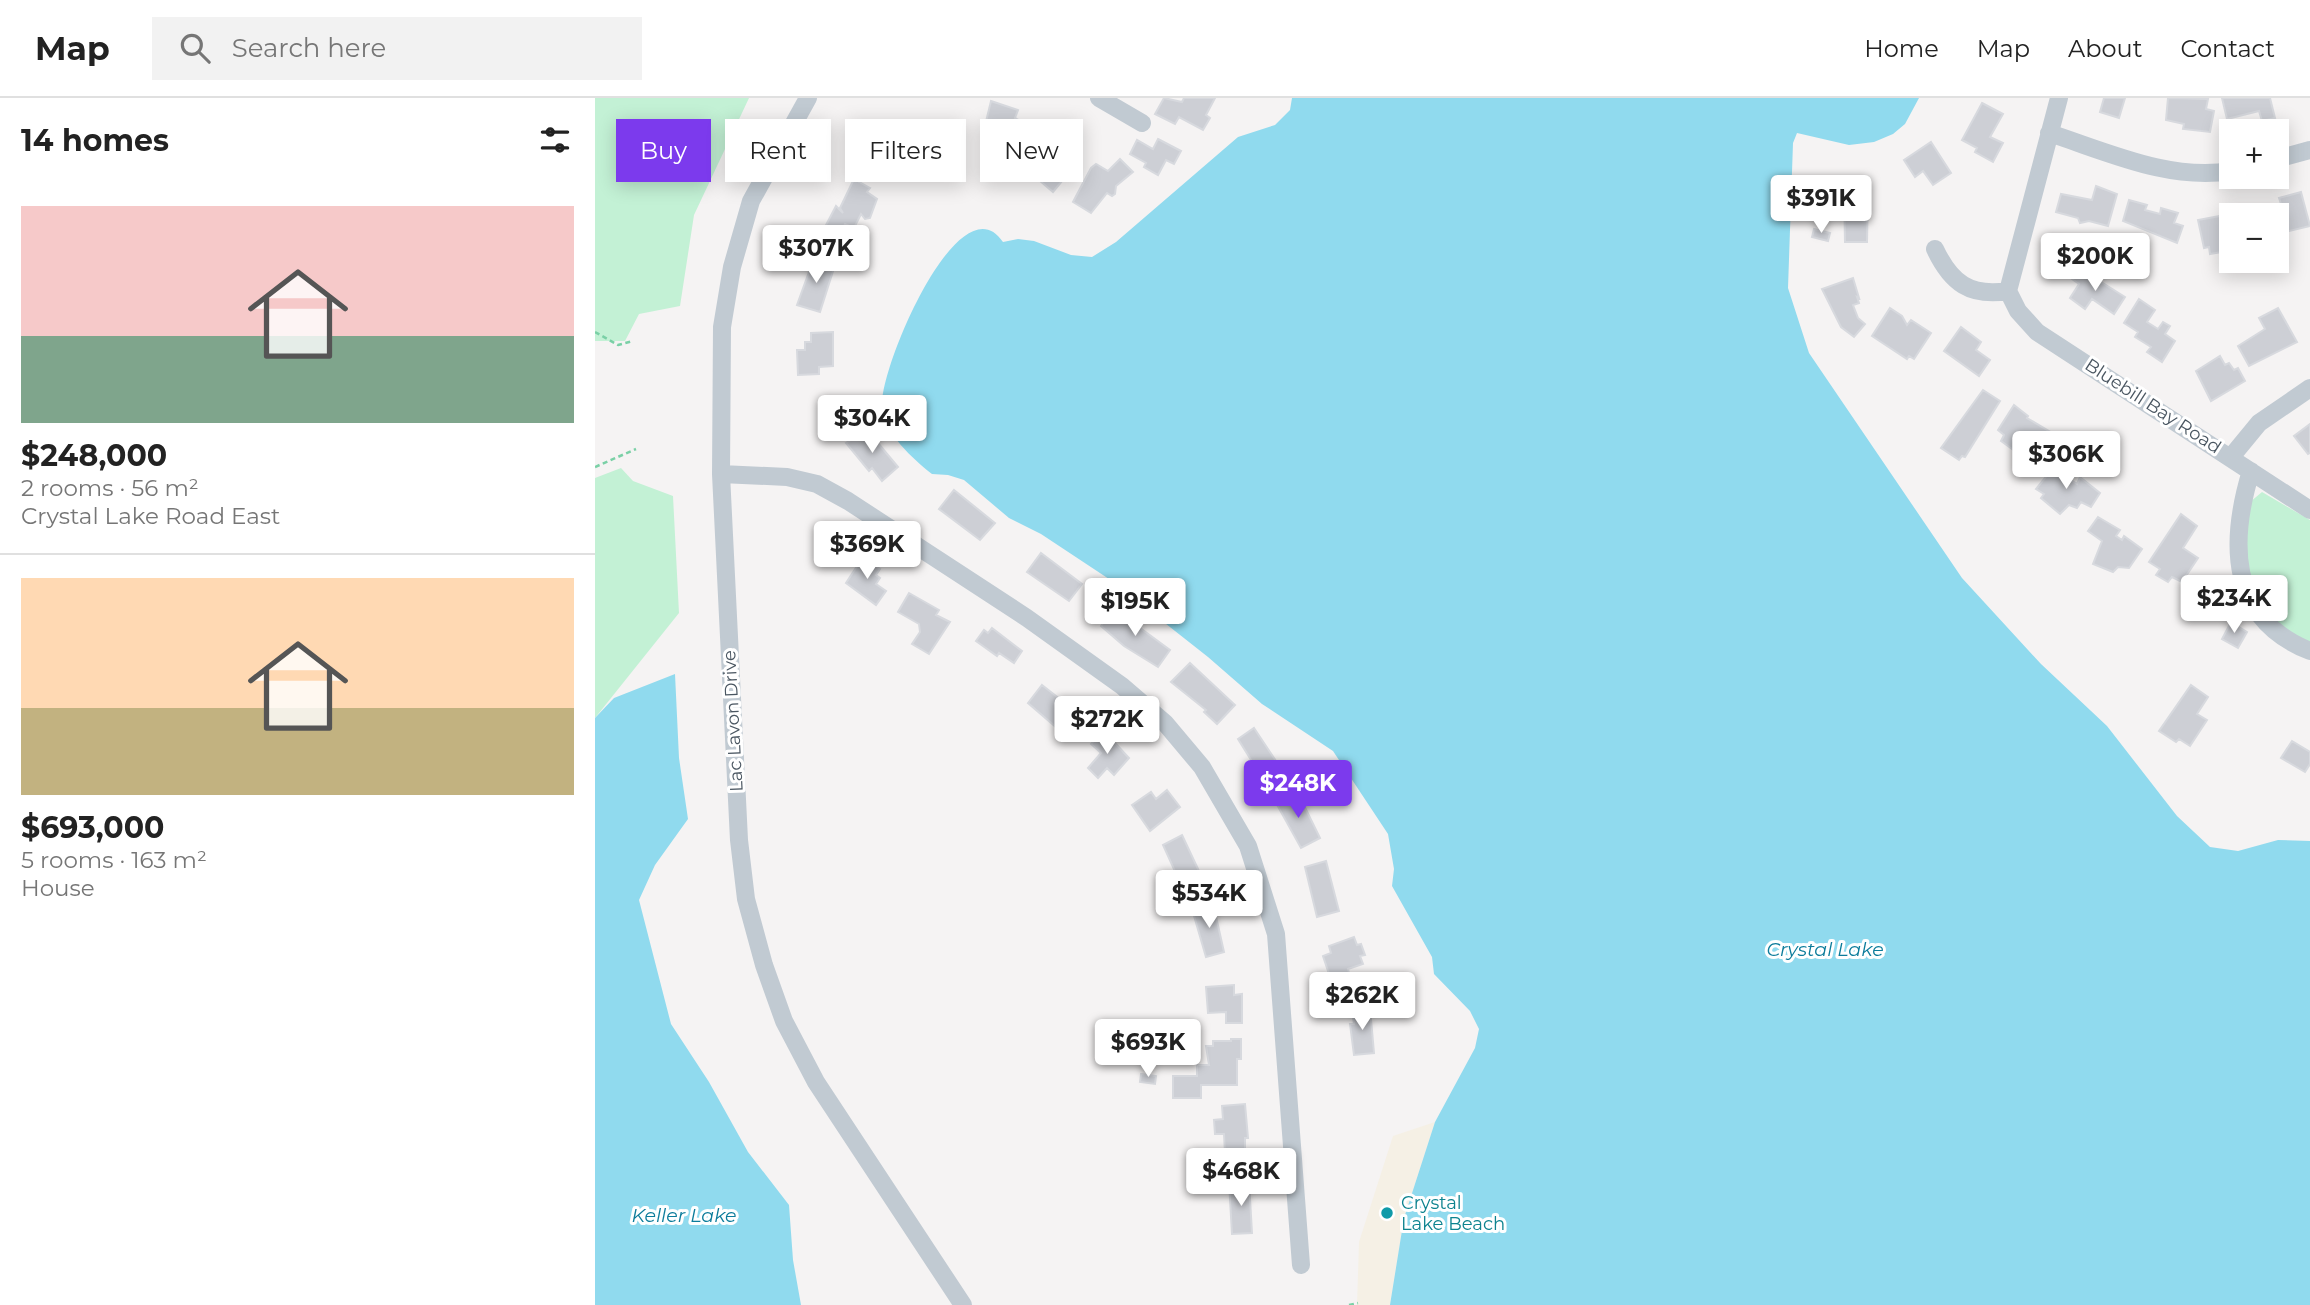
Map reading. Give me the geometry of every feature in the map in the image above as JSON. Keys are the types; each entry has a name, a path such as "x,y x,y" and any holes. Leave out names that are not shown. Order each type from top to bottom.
{"street":[{"name":"Lac Lavon Drive","path":"809,98 751,201 732,267 722,327 721,474 739,840 746,899 764,965 784,1021 816,1083 963,1305"},
{"path":"1099,98 1126,105 1142,123"},
{"path":"1935,249 1944,269 1975,292 1987,294 2008,291 2059,98"},
{"path":"2049,133 2168,171 2199,175 2219,172"},
{"path":"2289,156 2310,150"},
{"name":"Bluebill Bay Road","path":"2008,291 2018,312 2037,332 2310,510"},
{"path":"2231,457 2259,423 2310,388"},
{"path":"2251,471 2240,509 2237,540 2244,588 2256,609 2275,631 2310,651"},
{"path":"721,474 787,477 817,484 848,501 1027,618 1122,686 1165,723 1202,767 1248,846 1276,934 1301,1265"}],"path":[{"path":"595,332 618,345 632,341"},
{"path":"595,467 636,449"},
{"path":"1349,1305 1358,1303"}],"green space":[{"path":"595,98 749,98 739,119 725,119 725,149 711,179 711,119 616,119 616,182 710,182 694,215 680,306 639,314 625,341 595,341"},
{"path":"621,468 633,481 673,496 679,613 595,718 595,478"},
{"path":"2262,492 2310,520 2310,644 2302,641 2269,614 2252,585 2246,554 2248,520 2250,502"}],"sand":[{"name":"Crystal Lake Beach","path":"1435,1122 1404,1218 1390,1305 1357,1305 1359,1242 1393,1136"}],"water":[{"name":"Crystal Lake","path":"1292,98 1919,98 1905,124 1893,134 1874,142 1849,145 1797,133 1793,143 1788,288 1809,353 1962,578 2041,664 2107,726 2177,816 2210,847 2238,851 2278,840 2310,841 2310,1305 1390,1305 1404,1218 1435,1122 1475,1048 1479,1029 1470,1011 1434,974 1432,957 1392,886 1394,869 1388,834 1333,751 1262,704 1208,657 1109,579 1041,534 1009,518 964,480 932,474 908,453 894,436 888,427 882,407 894,356 925,286 945,256 966,235 985,229 1003,242 1018,239 1034,241 1071,255 1092,257 1116,242 1238,137 1275,125 1290,110"},
{"name":"Keller Lake","path":"675,674 679,758 688,819 655,865 639,900 671,1024 709,1082 748,1152 789,1205 793,1260 801,1305 595,1305 595,718 614,698"}],"building":[{"path":"1164,98 1182,102 1184,98 1215,98 1206,115 1210,118 1203,130 1179,117 1175,124 1155,114"},
{"path":"2104,98 2125,98 2119,118 2100,112"},
{"path":"2168,98 2208,99 2206,109 2214,111 2210,132 2183,129 2184,124 2166,120"},
{"path":"2222,98 2270,98 2275,118 2261,119 2259,111 2227,119"},
{"path":"991,101 1018,110 1017,119 987,119"},
{"path":"1982,103 2003,114 1990,137 2003,143 1993,162 1975,152 1977,148 1962,140"},
{"path":"1158,139 1181,151 1174,164 1166,160 1158,175 1144,167 1146,163 1130,154 1137,140 1153,149"},
{"path":"1931,142 1951,173 1933,185 1923,171 1915,177 1904,160"},
{"path":"1120,159 1133,172 1116,186 1115,194 1112,196 1107,193 1091,213 1073,202 1091,168 1096,164 1108,171"},
{"path":"853,182 859,182 870,188 867,192 877,199 870,218 865,219 861,214 854,228 845,224 841,233 826,225 836,206 843,213 840,208"},
{"path":"1041,182 1061,182 1053,192"},
{"path":"2096,186 2117,194 2108,226 2089,221 2080,223 2078,218 2056,212 2061,194 2092,200"},
{"path":"1844,192 1868,193 1867,242 1845,242"},
{"path":"2301,192 2310,226 2289,231 2289,203 2281,203 2279,198"},
{"path":"2129,200 2147,205 2145,210 2160,214 2161,208 2178,213 2174,223 2183,226 2177,243 2123,221"},
{"path":"2219,216 2219,252 2210,254 2209,247 2204,248 2198,220"},
{"path":"1814,229 1830,233 1828,241 1812,237"},
{"path":"814,258 835,265 820,312 797,305"},
{"path":"2079,268 2125,297 2114,314 2092,299 2085,309 2070,298 2079,284 2072,279"},
{"path":"1853,278 1859,303 1853,305 1858,318 1865,324 1854,337 1841,327 1822,289"},
{"path":"2139,299 2155,310 2147,322 2158,329 2163,322 2170,326 2165,334 2175,341 2162,362 2147,352 2151,347 2135,337 2138,332 2124,323"},
{"path":"1890,308 1902,316 1907,325 1911,320 1931,333 1914,359 1909,356 1907,359 1872,336"},
{"path":"2278,308 2297,342 2249,366 2238,346 2265,329 2259,318"},
{"path":"1961,327 1981,342 1976,350 1990,360 1979,376 1944,351"},
{"path":"833,332 833,366 819,367 819,374 798,375 797,350 805,350 805,342 811,342 811,333"},
{"path":"2220,356 2225,365 2229,363 2234,370 2238,368 2245,381 2211,401 2196,371"},
{"path":"1983,390 2000,401 1965,457 1962,456 1959,460 1941,448"},
{"path":"2014,405 2028,416 2027,418 2054,434 2039,456 2034,452 2025,458 2021,451 2019,454 2001,441 2004,435 1998,430"},
{"path":"2310,424 2310,453 2308,454 2294,436"},
{"path":"867,430 898,467 882,481 872,468 869,471 846,443"},
{"path":"2057,463 2070,475 2068,478 2077,484 2080,477 2100,493 2091,507 2081,502 2077,508 2069,505 2060,514 2041,498 2044,494 2036,489"},
{"path":"954,490 995,523 980,540 939,509"},
{"path":"2181,514 2197,526 2183,548 2198,558 2182,582 2172,577 2168,582 2156,575 2160,569 2149,562"},
{"path":"2098,517 2120,530 2116,536 2122,540 2124,536 2142,549 2129,568 2118,567 2113,572 2093,564 2102,541 2088,531"},
{"path":"1041,553 1082,584 1069,601 1027,572"},
{"path":"863,557 880,569 876,575 880,578 876,584 886,591 876,605 846,583"},
{"path":"909,593 939,610 936,615 950,622 929,654 912,644 920,632 919,624 898,612"},
{"path":"1113,608 1170,650 1158,667 1124,646 1101,626"},
{"path":"2231,622 2247,632 2238,648 2222,639"},
{"path":"992,628 1022,651 1014,663 999,653 997,656 976,641 984,630 988,633"},
{"path":"1190,663 1235,705 1217,724 1204,712 1206,710 1171,682"},
{"path":"1042,685 1079,714 1065,735 1028,703"},
{"path":"2191,685 2208,697 2197,714 2207,720 2190,746 2179,739 2176,742 2159,731"},
{"path":"1254,728 1284,773 1266,784 1238,739"},
{"path":"1103,730 1129,758 1114,775 1107,768 1098,778 1088,768 1101,753 1091,744"},
{"path":"2292,741 2310,752 2310,764 2305,772 2281,758"},
{"path":"1167,790 1180,807 1150,831 1132,805 1151,792 1156,799"},
{"path":"1297,791 1320,838 1301,848 1276,803"},
{"path":"1182,835 1207,888 1187,898 1163,845"},
{"path":"1326,861 1339,911 1317,917 1305,867"},
{"path":"1213,903 1224,952 1206,957 1192,909"},
{"path":"1354,937 1357,945 1361,944 1365,955 1360,956 1363,964 1348,969 1350,977 1332,983 1323,956 1331,953 1329,946"},
{"path":"1234,985 1234,995 1242,994 1242,1023 1226,1023 1226,1012 1208,1013 1206,987"},
{"path":"1370,1008 1374,1053 1354,1055 1350,1024 1354,1024 1352,1011"},
{"path":"1241,1039 1241,1059 1237,1059 1237,1085 1201,1085 1201,1098 1173,1098 1173,1076 1197,1076 1197,1065 1209,1065 1206,1046 1213,1046 1213,1041"},
{"path":"1141,1074 1156,1076 1155,1084 1140,1082"},
{"path":"1245,1104 1248,1138 1245,1138 1245,1153 1225,1154 1224,1134 1215,1134 1214,1120 1223,1119 1222,1106"},
{"path":"1249,1181 1252,1233 1232,1234 1229,1182"}],"place":[{"name":"Crystal Lake Beach","path":"1387,1213"}]}
